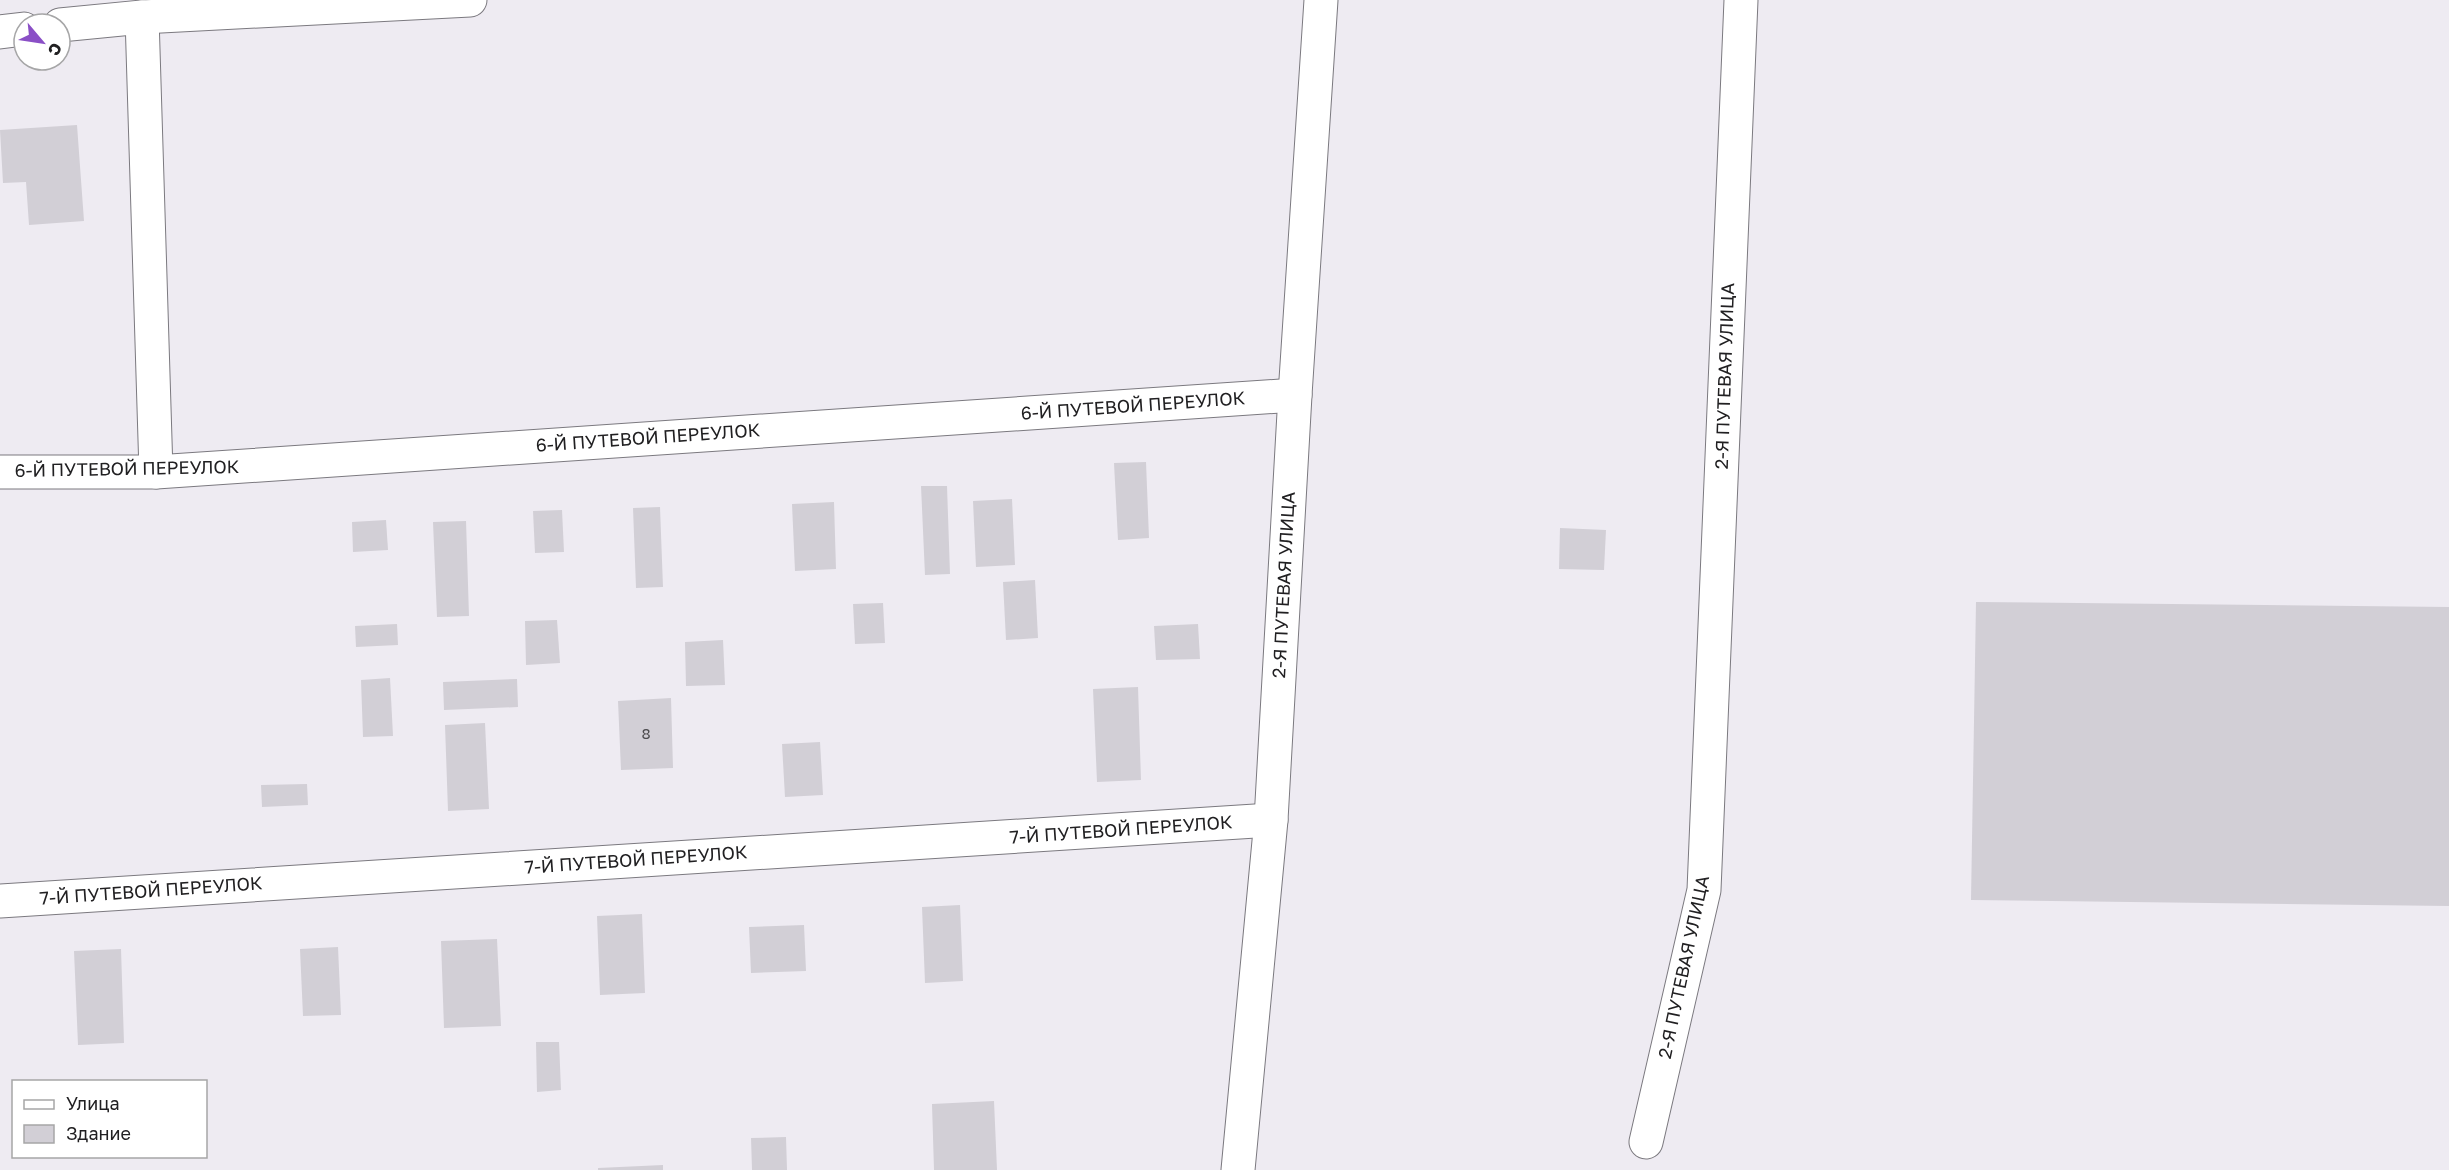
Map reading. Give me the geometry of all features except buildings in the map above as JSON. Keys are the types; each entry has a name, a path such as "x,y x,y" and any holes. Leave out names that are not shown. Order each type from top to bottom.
{"street":[{"path":"72,25 142,17 470,0"},
{"name":"2-Я ПУТЕВАЯ УЛИЦА","path":"1238,1170 1271,820 1295,395 1321,0"},
{"name":"2-Я ПУТЕВАЯ УЛИЦА","path":"1646,1142 1704,890 1741,0"},
{"path":"142,17 156,472"},
{"name":"6-Й ПУТЕВОЙ ПЕРЕУЛОК","path":"0,472 156,472 1295,395"},
{"name":"7-Й ПУТЕВОЙ ПЕРЕУЛОК","path":"0,900 1271,820"}]}
